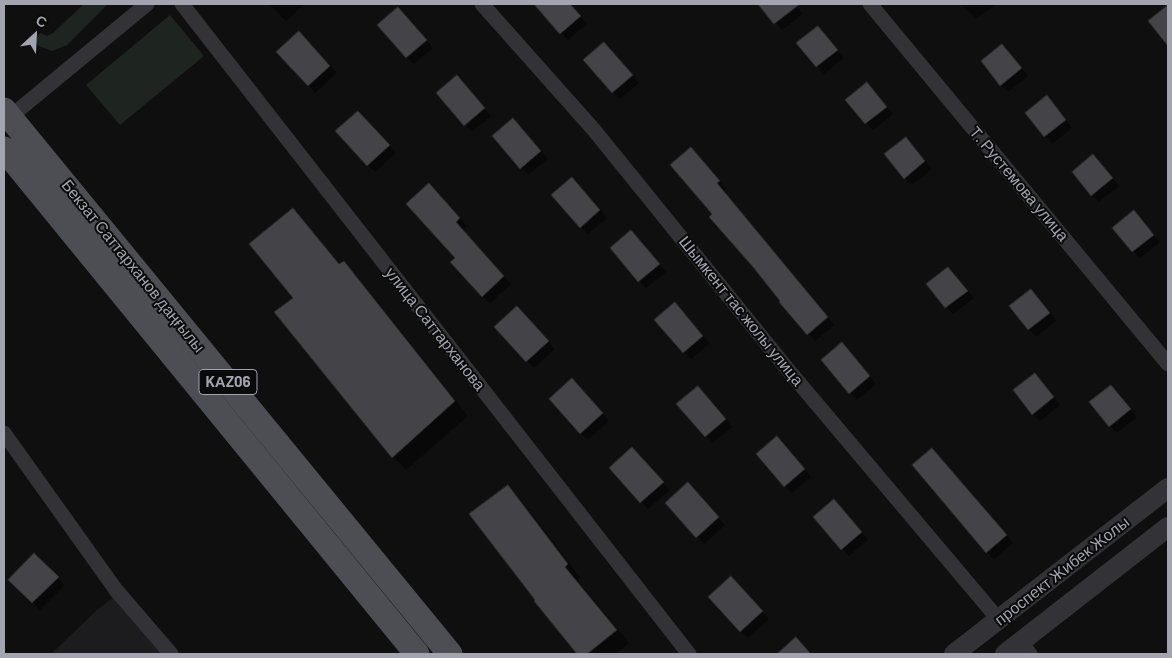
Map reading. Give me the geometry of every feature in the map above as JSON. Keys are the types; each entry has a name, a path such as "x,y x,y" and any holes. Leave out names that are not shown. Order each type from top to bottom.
{"main road":[{"name":"Бекзат Саттарханов даңғылы","path":"7,113 450,654"},
{"name":"Бекзат Саттарханов даңғылы","path":"4,149 417,654"}],"street":[{"path":"7,113 147,4"},
{"name":"улица Саттарханова","path":"182,4 689,654"},
{"name":"Шымкент тас жолы улица","path":"482,4 594,130 793,376 999,620"},
{"name":"Т. Рустемова улица","path":"870,4 1168,364"},
{"path":"4,433 116,590 171,654"},
{"name":"проспект Жибек Жолы","path":"954,654 1168,488"},
{"name":"проспект Жибек Жолы","path":"1005,654 1026,648 1168,527"}],"shaded area":[{"path":"84,4 108,4 67,45 52,51 39,46 31,39 41,33 47,36 53,33"},
{"path":"170,15 204,56 120,125 86,85"},
{"path":"115,596 162,654 51,654 97,610"}],"building":[{"path":"534,4 570,4 581,16 560,34"},
{"path":"758,4 800,4 774,24"},
{"path":"1168,5 1168,46 1148,21"},
{"path":"398,7 427,40 406,58 377,25"},
{"path":"818,26 838,50 816,67 796,43"},
{"path":"299,31 330,66 308,86 276,52"},
{"path":"604,42 633,75 612,93 583,60"},
{"path":"1002,44 1022,68 1000,86 981,61"},
{"path":"457,75 485,108 464,126 436,93"},
{"path":"867,82 887,107 865,124 845,100"},
{"path":"1047,95 1066,120 1044,137 1025,113"},
{"path":"358,111 390,145 367,166 335,131"},
{"path":"513,118 541,151 520,169 492,136"},
{"path":"906,137 925,161 904,179 884,154"},
{"path":"691,147 720,181 717,183 828,317 807,335 753,267 709,217 712,214 670,165"},
{"path":"1093,154 1113,178 1091,196 1072,172"},
{"path":"572,177 600,210 580,228 551,195"},
{"path":"429,183 460,218 456,222 504,276 482,297 450,262 455,258 406,204"},
{"path":"293,208 339,264 344,261 455,401 392,458 274,312 293,298 249,244"},
{"path":"1134,210 1154,235 1132,252 1112,228"},
{"path":"631,230 660,264 638,282 610,248"},
{"path":"948,267 968,291 945,308 926,284"},
{"path":"1031,289 1050,313 1028,330 1009,306"},
{"path":"675,302 703,336 683,353 654,320"},
{"path":"517,306 549,341 526,362 494,327"},
{"path":"842,342 870,376 849,394 821,360"},
{"path":"1035,373 1054,397 1032,415 1013,390"},
{"path":"572,378 603,413 580,434 549,399"},
{"path":"1111,385 1131,409 1109,427 1089,402"},
{"path":"698,386 726,419 705,437 676,404"},
{"path":"777,436 805,469 784,487 756,454"},
{"path":"632,447 664,482 640,503 609,468"},
{"path":"932,448 1007,535 986,553 912,465"},
{"path":"688,482 719,517 696,538 665,503"},
{"path":"508,485 568,564 565,567 617,630 587,654 577,654 534,601 469,514"},
{"path":"834,499 862,532 841,550 813,517"},
{"path":"34,553 59,577 32,603 8,580"},
{"path":"731,576 763,611 740,632 708,597"},
{"path":"796,637 811,654 777,654"}]}
